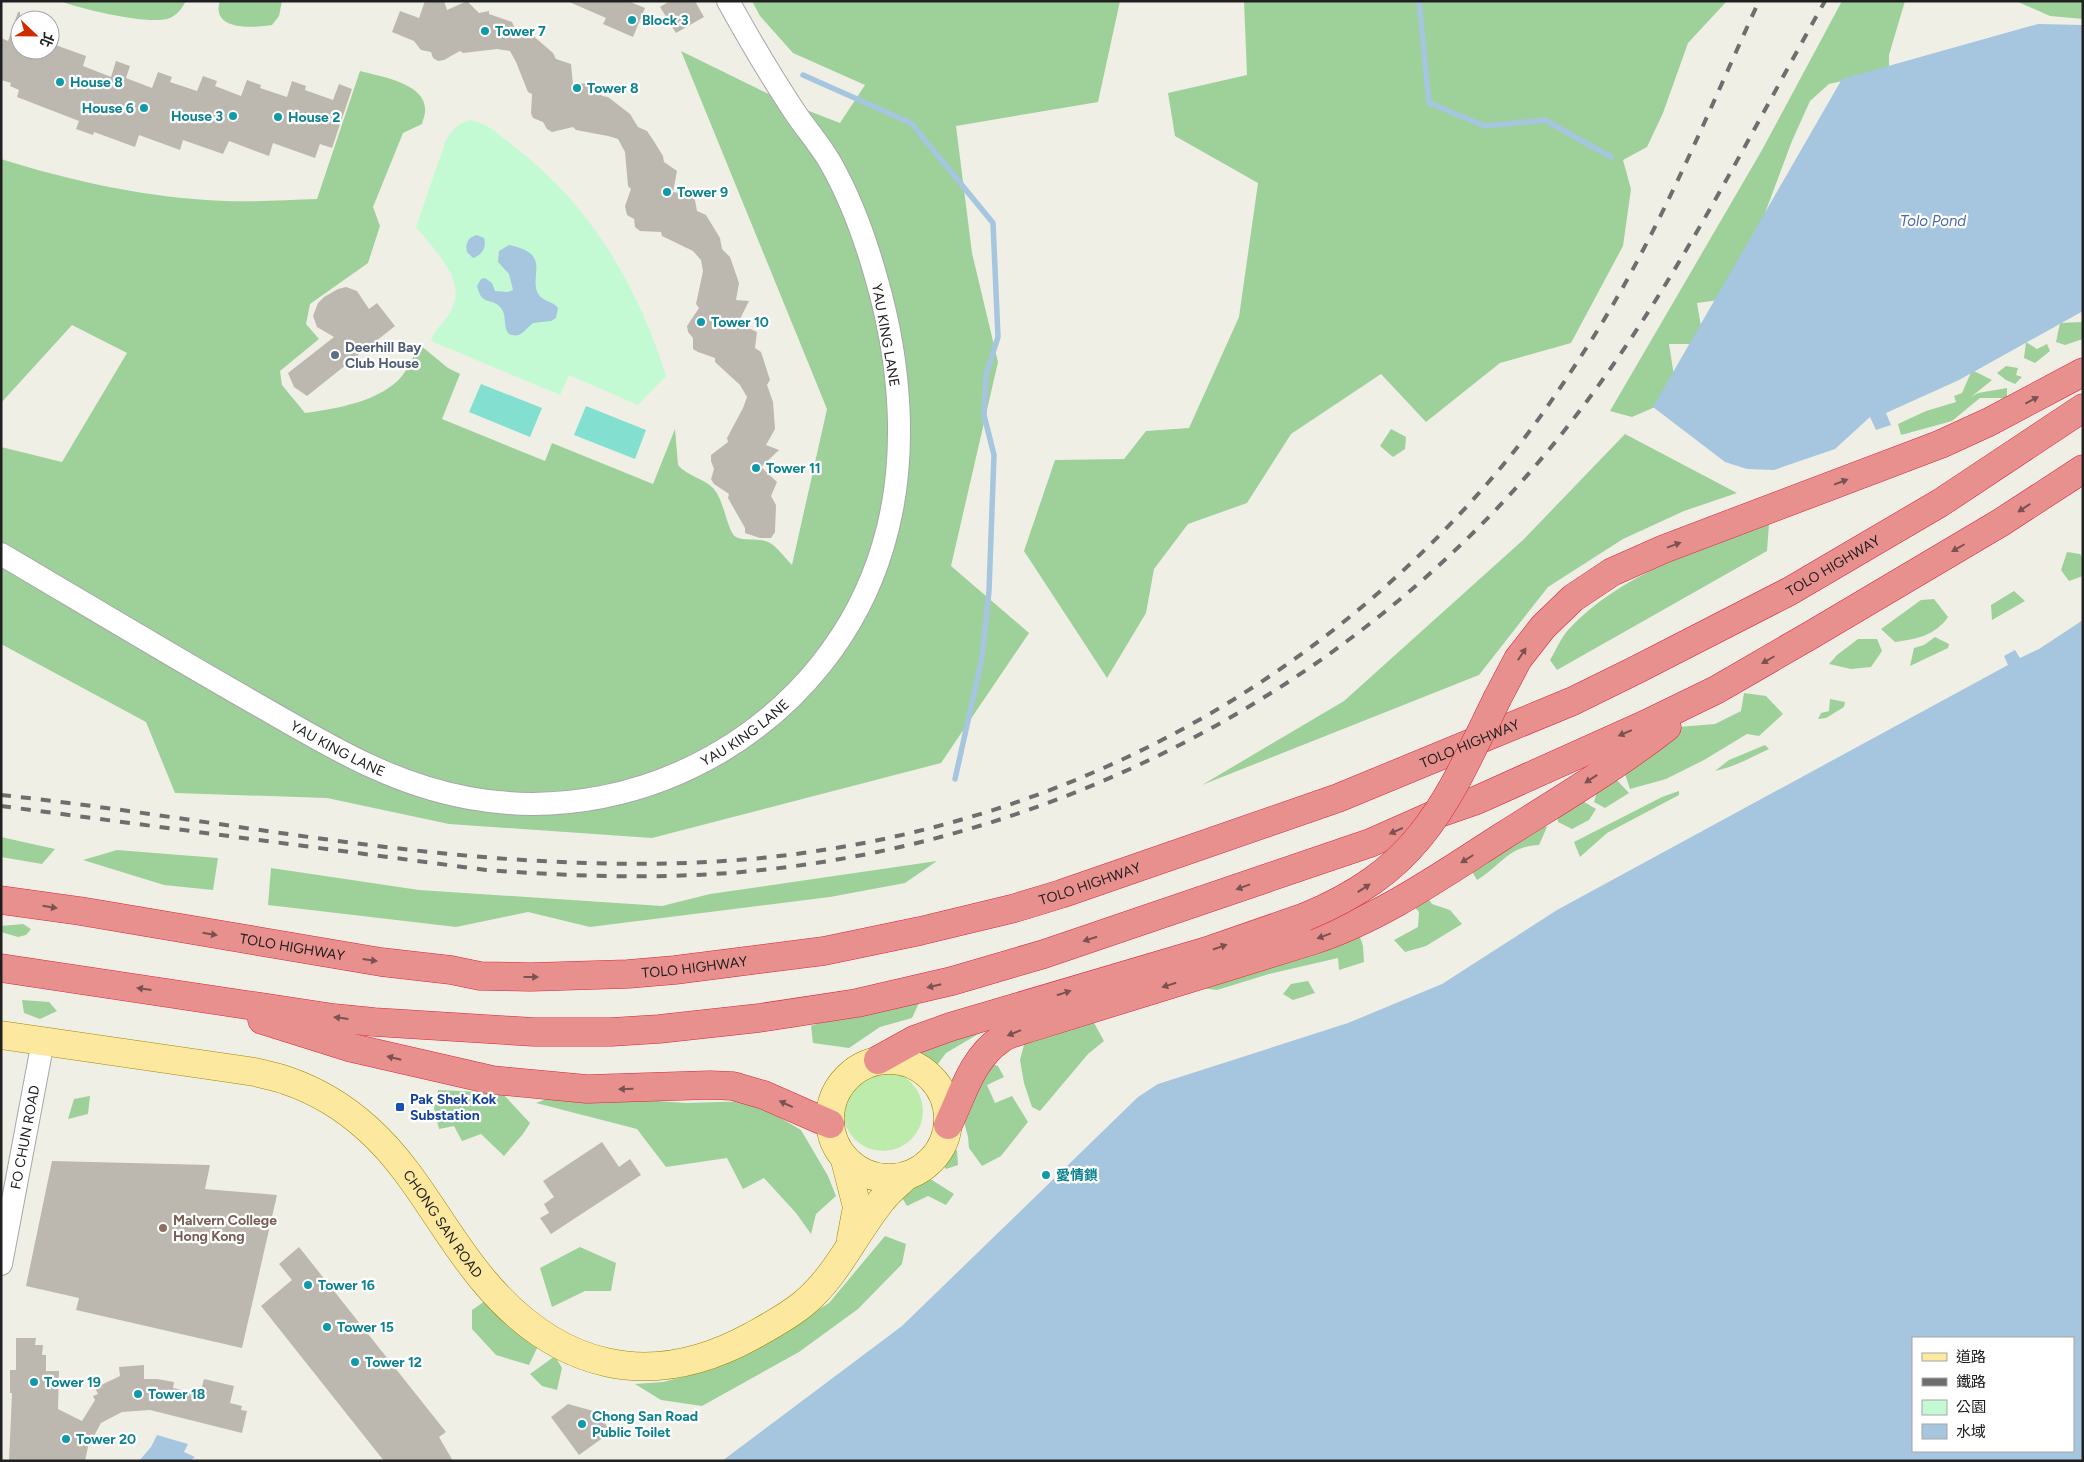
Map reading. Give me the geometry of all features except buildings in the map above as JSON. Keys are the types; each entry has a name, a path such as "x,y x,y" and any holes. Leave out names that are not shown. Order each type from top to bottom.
{"highway":[{"path":"878,1060 914,1040 950,1027 1207,952 1337,904 1361,890 1390,868 1416,843 1450,794 1518,659 1534,637 1562,607 1597,581 1629,564 1940,444 1989,422 2083,372"},
{"name":"TOLO HIGHWAY","path":"1,900 341,956 451,970 480,976 579,976 676,970 824,951 920,931 1014,908 1069,891 1322,804 1408,770 1573,700 1790,591 1940,503 2083,408"},
{"path":"1,968 374,1022 534,1032 611,1032 759,1018 857,1003 952,981 1044,954 1370,843 1430,816 1477,800 1644,725 1716,690 1992,528 2083,469"},
{"path":"948,1125 973,1070 987,1051 1002,1038 1026,1028 1311,941 1347,927 1428,884 1545,810 1655,737 1716,690"},
{"path":"192,996 312,1036 478,1078 587,1089 725,1085 764,1095 830,1124"}],"main road":[{"name":"CHONG SAN ROAD","path":"1,1035 256,1072 288,1081 326,1099 368,1129 385,1147 420,1191 471,1265 502,1302 524,1322 547,1339 587,1358 626,1366 646,1367 697,1360 720,1351 768,1327 802,1305 829,1278 881,1200 906,1176"},
{"name":"CHONG SAN ROAD","path":"892,1059 910,1063 928,1075 935,1080 944,1095 948,1110 948,1125 945,1139 939,1151 930,1162 906,1176 884,1179 874,1177 854,1167 845,1160 837,1148 830,1124 833,1100 841,1084 855,1070 878,1060 892,1059"},
{"name":"CHONG SAN ROAD","path":"845,1160 857,1207 849,1248"}],"street":[{"name":"YAU KING LANE","path":"1,554 354,760 430,789 465,797 512,804 563,803 604,797 636,789 673,776 702,763 735,744 769,718 801,688 831,650 854,614 872,576 883,546 894,500 898,456 898,408 895,369 876,277 848,201 829,160 794,112 728,1"},
{"name":"FO CHUN ROAD","path":"1,1264 42,1041"}],"green space":[{"path":"60,1 186,1 175,15 170,18 148,20 116,16"},
{"path":"220,1 282,1 279,16 272,25 245,27 228,23 222,18 219,11"},
{"path":"752,1 1120,1 1098,102 956,126 972,253 998,362 951,566 1029,633 941,763 652,838 449,824 327,798 175,793 146,722 1,644 1,447 62,462 127,353 72,325 1,403 1,159 84,182 168,196 237,201 317,199 360,71 389,78 417,92 423,99 425,112 422,124 403,133 373,207 380,226 368,263 310,304 306,324 319,339 280,371 282,385 305,413 344,406 383,392 402,376 420,345 448,368 460,374 442,419 545,461 552,443 653,484 675,429 678,465 713,488 720,500 733,534 744,539 762,540 770,543 792,565 827,409 681,51 783,101 840,123 865,85 793,53 760,16"},
{"path":"1244,1 1727,1 1688,43 1663,113 1647,147 1623,160 1631,189 1623,246 1571,343 1500,363 1426,422 1381,374 1291,434 1247,503 1188,524 1154,569 1146,613 1107,678 1024,551 1055,460 1124,459 1146,431 1189,428 1239,317 1258,183 1175,136 1168,93 1247,75"},
{"path":"1842,1 1905,1 1889,55 1889,70 1829,84 1810,101 1792,141 1756,237 1719,300 1697,303 1704,344 1669,344 1674,376 1671,400 1632,417 1610,411 1762,150"},
{"path":"2016,1 2083,1 2083,19 2050,16"},
{"path":"470,120 487,126 497,133 540,168 565,192 587,219 625,278 655,343 666,376 638,405 569,375 560,395 431,341 452,308 455,286 446,264 416,227 446,140 456,127"},
{"path":"2083,322 2083,339 2065,345 2056,342 2060,323"},
{"path":"2026,342 2037,349 2047,344 2050,351 2035,363 2024,358"},
{"path":"2006,366 2018,368 2016,375 2022,377 2015,384 1997,373"},
{"path":"1972,370 1992,380 1971,397 1978,393 2007,388 2007,398 1980,398 1952,421 1901,435 1898,424 1926,411 1956,402 1954,396 1962,393"},
{"path":"1391,429 1406,437 1405,449 1393,457 1380,446"},
{"path":"1625,434 1737,493 1684,511 1623,539 1548,587 1479,675 1202,785 1344,701 1523,540"},
{"path":"1769,524 1767,551 1557,670 1550,660 1568,630 1589,610 1636,578 1688,555"},
{"path":"2067,552 2080,554 2083,558 2083,576 2069,581 2061,570"},
{"path":"2014,591 2025,601 1992,620 1991,605"},
{"path":"1934,599 1948,617 1937,628 1924,636 1895,642 1881,629 1921,600"},
{"path":"1935,637 1949,644 1948,648 1910,666 1914,648 1924,645"},
{"path":"1858,639 1877,639 1882,651 1871,667 1851,669 1829,664 1837,655"},
{"path":"1744,693 1766,696 1783,714 1759,736 1747,734 1704,760 1666,779 1630,789 1624,771 1678,727 1715,724 1741,711"},
{"path":"1830,699 1845,702 1844,707 1826,718 1818,719 1821,713 1829,711"},
{"path":"1765,745 1769,749 1715,771 1729,760"},
{"path":"1614,777 1629,793 1605,808 1594,802 1598,788"},
{"path":"1679,791 1679,795 1607,833 1580,857 1574,842 1662,797"},
{"path":"1576,797 1596,809 1589,820 1572,829 1558,822 1557,811"},
{"path":"1539,824 1547,827 1539,845 1528,846 1512,853 1477,880 1471,870"},
{"path":"1,837 55,849 42,864 1,857"},
{"path":"117,850 218,858 213,890 164,885 83,860"},
{"path":"937,861 905,883 830,897 590,927 528,912 456,927 268,905 271,868 419,890 662,906 710,894"},
{"path":"1423,891 1432,904 1450,910 1462,924 1426,946 1405,952 1394,940 1418,927 1419,912 1407,899"},
{"path":"23,924 31,929 26,935 18,937 1,932 1,926"},
{"path":"1358,931 1363,946 1364,962 1339,970 1338,958 1269,974 1217,990 1186,986"},
{"path":"1308,981 1315,993 1293,1000 1283,994 1291,984"},
{"path":"22,1000 49,1002 57,1011 40,1019 24,1013"},
{"path":"919,1003 912,1018 880,1027 849,1048 813,1043 811,1026 827,1020 874,1013"},
{"path":"1093,1021 1104,1041 1088,1054 1040,1111 1032,1107 1024,1083 1020,1060 1025,1041"},
{"path":"979,1029 980,1033 946,1053 934,1069 917,1057 923,1045"},
{"path":"989,1063 998,1066 1004,1077 987,1085 995,1103 1012,1096 1028,1122 1001,1156 982,1166 969,1148 962,1114"},
{"path":"883,1071 898,1074 911,1083 920,1096 923,1111 920,1126 911,1139 898,1148 883,1151 868,1148 855,1139 846,1126 843,1111 846,1096 855,1083 868,1074"},
{"path":"438,1090 502,1093 530,1123 504,1156 481,1134 462,1141 454,1126 439,1129 434,1108"},
{"path":"559,1094 686,1103 752,1101 801,1130 828,1176 836,1196 816,1214 811,1234 796,1213 764,1178 743,1189 727,1158 666,1167 637,1129 536,1103"},
{"path":"90,1096 88,1114 68,1119 74,1099"},
{"path":"957,1150 958,1165 946,1169 941,1163 948,1152"},
{"path":"918,1179 932,1180 954,1194 946,1205 928,1196 907,1206 901,1196"},
{"path":"885,1236 906,1244 902,1264 858,1309 799,1352 702,1406 661,1400 635,1384 663,1382 702,1372 753,1349 829,1303"},
{"path":"580,1247 616,1263 611,1291 585,1291 552,1307 540,1268"},
{"path":"501,1290 539,1344 529,1365 496,1355 472,1329 472,1310"},
{"path":"555,1356 562,1368 557,1390 542,1386 530,1374"}],"shaded area":[{"path":"481,384 542,408 530,437 469,412"},
{"path":"586,406 646,430 635,459 574,435"}],"water":[{"name":"Tolo Pond","path":"2038,24 2083,25 2083,311 1959,380 1886,413 1891,425 1876,430 1870,417 1835,449 1774,470 1747,469 1725,462 1653,407 1842,79"},
{"path":"477,235 484,238 485,244 481,253 473,258 467,252 466,246 469,239"},
{"path":"509,245 523,249 531,254 535,260 536,288 539,295 558,308 556,318 551,321 533,323 519,335 509,334 506,328 505,317 500,307 481,297 477,286 481,279 485,278 492,283 495,291 508,292 513,290 509,274 498,262 499,251"},
{"path":"2083,620 2083,1461 722,1461 902,1326 1138,1097 1158,1084 1348,1023 1442,984 1557,910 2008,665 2004,656 2015,650 2020,658 2039,649"},
{"path":"157,1435 188,1444 184,1452 195,1457 190,1461 139,1461 151,1447"}],"waterway":[{"path":"1419,1 1429,103 1485,126 1545,120 1611,157"},
{"path":"803,75 911,123 993,223 998,337 986,375 984,415 994,455 989,591 982,658 955,779"}],"railway":[{"path":"1,795 420,851 561,862 623,864 686,863 810,852 911,833 1009,805 1103,768 1193,723 1278,670 1359,609 1434,541 1503,465 1536,423 1566,379 1611,309 1635,266 1699,135 1759,1"},
{"path":"1,806 486,870 593,876 664,876 771,869 887,850 1000,819 1110,778 1216,726 1316,664 1409,592 1494,511 1571,422 1642,322 1706,217 1825,1"}],"place":[{"name":"Block 3","path":"632,20"},
{"name":"Tower 7","path":"485,31"},
{"name":"House 8","path":"60,82"},
{"name":"Tower 8","path":"577,88"},
{"name":"House 6","path":"144,108"},
{"name":"House 3","path":"233,116"},
{"name":"House 2","path":"278,117"},
{"name":"Tower 9","path":"667,192"},
{"name":"Tower 10","path":"701,322"},
{"name":"Deerhill Bay Club House","path":"335,355"},
{"name":"Tower 11","path":"756,468"},
{"name":"Pak Shek Kok Substation","path":"400,1107"},
{"name":"愛情鎖","path":"1046,1175"},
{"name":"Malvern College Hong Kong","path":"163,1228"},
{"name":"Tower 16","path":"308,1285"},
{"name":"Tower 15","path":"327,1327"},
{"name":"Tower 12","path":"355,1362"},
{"name":"Tower 19","path":"34,1382"},
{"name":"Tower 18","path":"138,1394"},
{"name":"Chong San Road Public Toilet","path":"582,1424"},
{"name":"Tower 20","path":"66,1439"}]}
